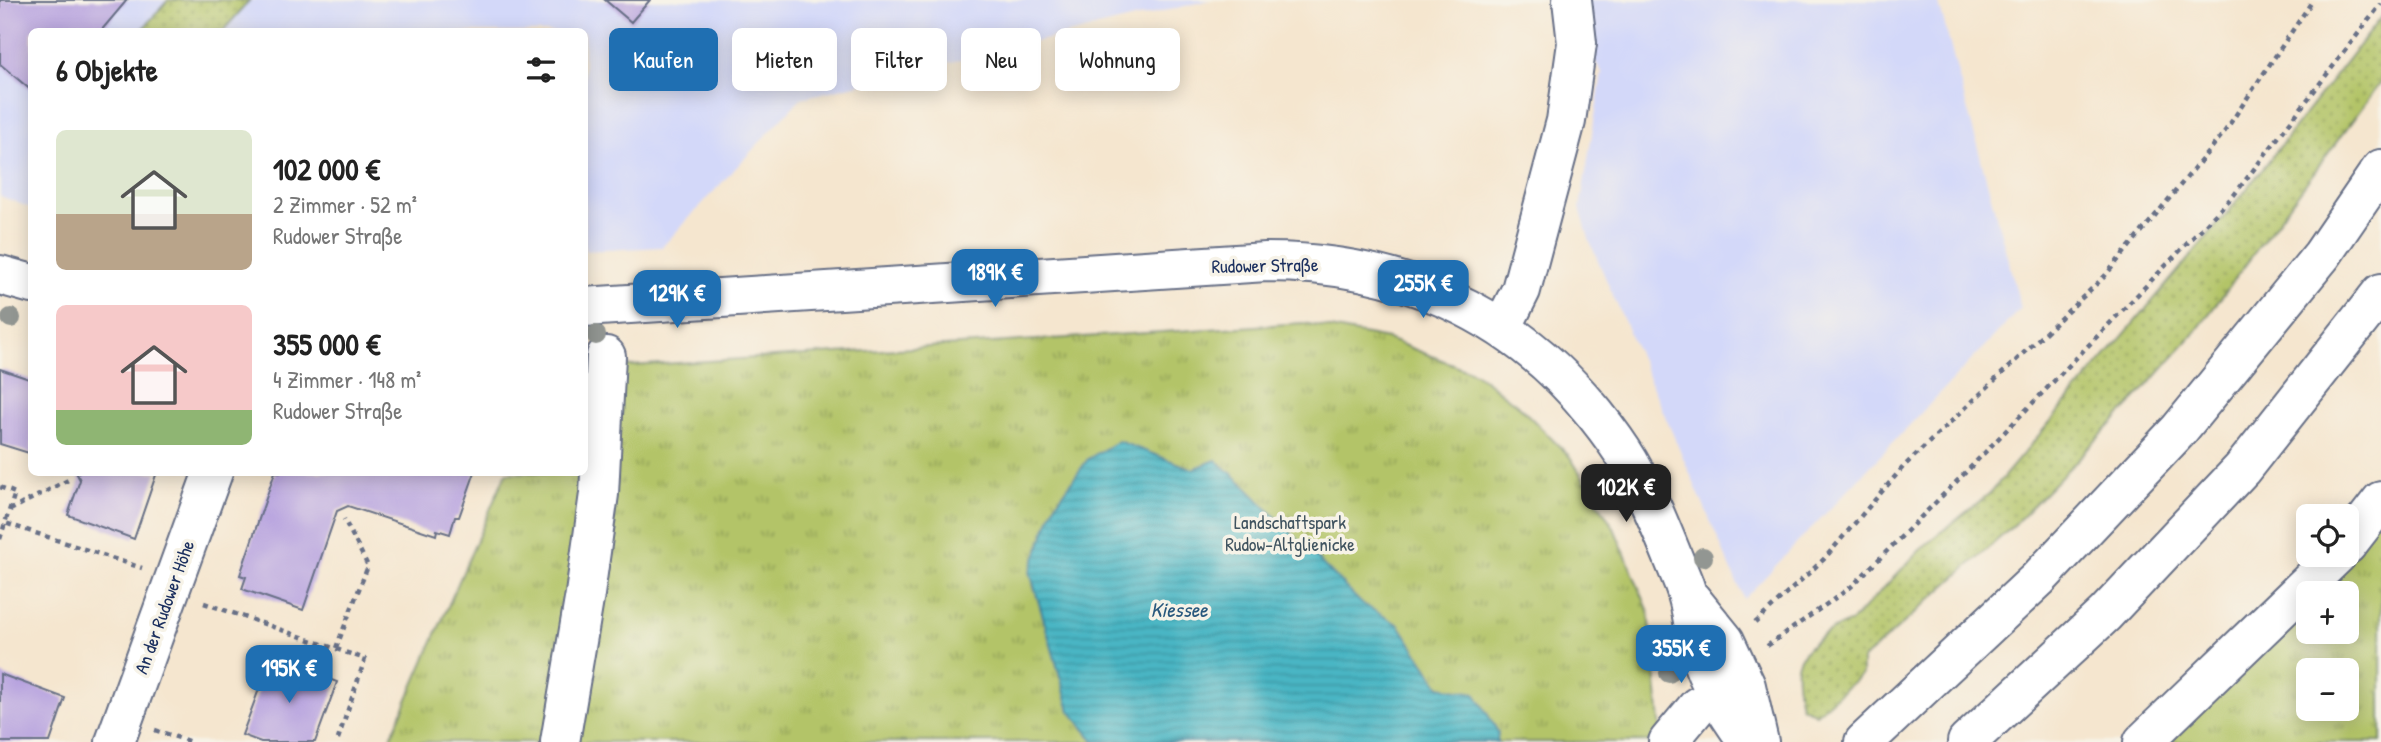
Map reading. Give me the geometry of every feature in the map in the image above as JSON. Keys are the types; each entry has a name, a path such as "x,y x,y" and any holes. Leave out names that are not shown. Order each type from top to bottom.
{"main road":[{"path":"1502,328 1521,290 1566,121 1577,43 1572,0"},
{"path":"1864,742 2038,579 2179,430 2322,255 2381,169"},
{"name":"Rudower Straße","path":"588,307 1296,262 1332,265 1409,283 1475,311 1502,328 1555,370 1580,396 1628,459 1690,598 1699,651 1722,704 1748,742"},
{"path":"0,275 28,283"},
{"path":"1967,742 2105,614 2242,469 2381,293"},
{"path":"560,742 599,494 606,356"},
{"name":"An der Rudower Höhe","path":"115,742 212,476"},
{"path":"2143,742 2325,567"},
{"name":"Rudower Straße","path":"1690,598 1725,640 1746,686 1759,742"},
{"path":"1668,742 1698,706"}],"path":[{"path":"1754,624 1824,559 1904,467 2104,277 2223,134 2313,0"},
{"path":"1765,648 1851,587 2234,195 2381,5"},
{"path":"0,518 72,478"},
{"path":"0,487 15,493 0,539"},
{"path":"336,648 368,566 344,519"},
{"path":"5,523 152,572"},
{"path":"196,600 365,659 337,742"},
{"path":"150,728 191,742"}],"shaded area":[{"path":"0,0 1210,0 1093,28 1055,28 1055,37 1041,40 1041,28 961,28 961,60 947,63 947,28 851,28 851,86 837,89 837,28 732,28 732,91 830,91 801,98 662,247 588,251 588,28 28,28 28,207 0,196"},
{"path":"1560,0 1938,0 2021,308 1744,599 1590,242 1580,208 1602,73"}],"green space":[{"path":"168,0 250,0 226,28 144,28"},
{"path":"2381,17 2381,82 2197,330 2132,403 2013,526 1862,660 1862,674 1816,714 1801,706 1797,667 1805,652 1827,633 1852,621 1923,547 1990,493 2238,200"},
{"name":"Landschaftspark Rudow-Altglienicke","path":"1303,323 1388,339 1475,373 1520,407 1570,457 1614,528 1649,612 1662,742 389,742 505,476 588,476 588,369"},
{"path":"2381,515 2381,742 2164,742 2296,604 2296,644 2359,644 2359,581 2318,581 2331,567 2359,567 2359,538"}],"water":[{"name":"Kiessee","path":"1118,441 1193,469 1216,460 1361,603 1399,625 1440,687 1475,693 1498,732 1497,742 1095,742 1070,711 1030,572 1055,505 1088,459"}],"building":[{"path":"0,0 127,0 103,28 28,28 28,88 0,64"},
{"path":"605,0 650,0 631,22"},
{"path":"0,369 28,379 28,453 0,444"},
{"path":"78,476 156,476 134,539 68,515 80,480"},
{"path":"274,476 474,476 450,534 437,530 436,535 348,506 337,511 303,610 242,589 246,577 240,575"},
{"path":"271,657 337,682 315,742 261,742 242,735"},
{"path":"0,674 65,698 50,742 0,742"}]}
